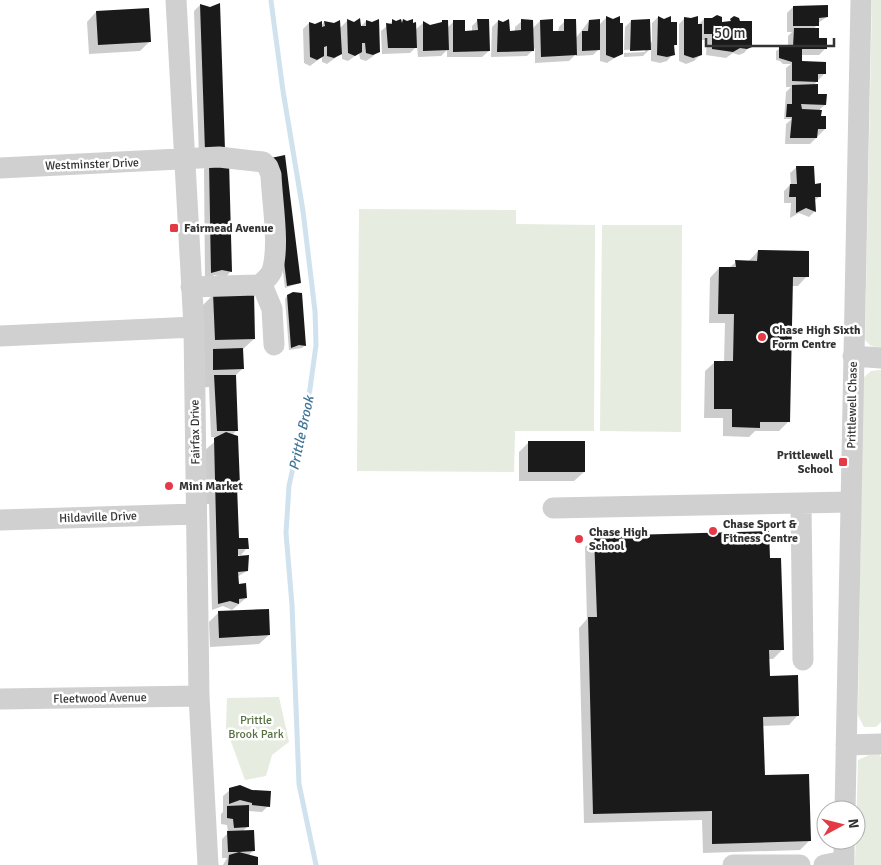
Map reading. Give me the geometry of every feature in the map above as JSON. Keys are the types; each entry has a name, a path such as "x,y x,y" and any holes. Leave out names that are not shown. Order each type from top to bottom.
{"street":[{"name":"Fairfax Drive","path":"176,0 183,160 194,328 199,696 208,865"},
{"name":"Prittlewell Chase","path":"845,800 861,0"},
{"name":"Westminster Drive","path":"0,168 219,157 263,162 268,167 271,175 275,254 272,271 267,279 259,285"},
{"path":"191,287 259,285 263,288 270,302 274,345"},
{"path":"0,336 194,328"},
{"path":"853,356 881,358"},
{"path":"554,508 850,502"},
{"path":"801,504 804,660"},
{"name":"Hildaville Drive","path":"0,520 196,514"},
{"name":"Fleetwood Avenue","path":"0,699 199,696"},
{"path":"846,745 881,744"},
{"path":"837,864 841,850"},
{"path":"732,865 800,865"}],"green space":[{"path":"872,0 881,0 881,348 871,346 865,340"},
{"path":"359,209 516,210 516,224 595,225 594,431 515,431 514,472 357,471"},
{"path":"602,225 682,225 681,432 600,431"},
{"path":"881,370 881,722 876,727 864,727 858,715 863,378 871,371"},
{"name":"Prittle Brook Park","path":"279,697 289,742 272,755 266,776 245,780 226,728 227,698"},
{"path":"879,754 881,757 881,865 855,865 855,850 866,850 866,800 857,800 858,760 869,755"}],"building":[{"path":"220,3 225,150 205,151 200,4 210,7"},
{"path":"828,5 828,17 819,18 819,26 793,26 793,6"},
{"path":"149,8 151,42 98,45 96,11"},
{"path":"717,15 722,17 722,22 731,21 730,19 734,16 739,18 740,21 752,21 752,47 747,49 740,48 733,52 712,49 712,34 704,34 704,18 712,18"},
{"path":"606,16 613,19 620,16 620,23 623,23 623,54 614,58 606,55"},
{"path":"658,16 664,19 671,16 671,22 677,22 677,45 674,45 675,55 667,57 657,55"},
{"path":"698,16 698,24 702,24 702,55 693,58 684,55 684,17"},
{"path":"360,18 361,26 366,26 366,20 372,22 379,19 380,52 373,55 366,53 365,43 362,43 362,52 355,56 348,53 347,19 354,22"},
{"path":"392,19 396,21 401,19 402,23 403,19 407,21 413,19 413,23 416,22 417,48 388,48 386,23 392,24"},
{"path":"477,19 489,19 490,51 453,52 453,20 465,20 465,31 478,30"},
{"path":"509,19 510,31 521,30 521,19 533,20 534,51 497,52 498,20 503,22"},
{"path":"553,19 553,31 564,31 564,19 576,19 577,55 541,57 540,20"},
{"path":"600,19 600,50 582,51 582,31 588,31 589,20"},
{"path":"650,19 651,50 630,51 631,20"},
{"path":"340,20 342,54 334,58 327,56 327,46 324,47 324,56 317,60 310,57 309,22 315,24 322,21 322,27 325,26 324,21 334,23"},
{"path":"442,20 448,20 449,50 423,51 423,21 430,25 442,22"},
{"path":"794,28 819,28 819,38 827,38 827,49 802,49 802,61 826,62 826,74 818,74 818,82 792,81 792,62 779,58 779,47 793,47"},
{"path":"818,84 818,94 827,94 826,105 801,104 802,109 822,110 821,116 826,116 826,129 818,129 817,138 790,138 792,117 786,117 787,104 792,104 792,85"},
{"path":"285,155 301,283 287,286 271,158"},
{"path":"229,161 232,272 222,270 211,273 209,162"},
{"path":"796,166 814,166 815,184 821,183 821,197 815,197 816,212 806,208 796,213 796,197 789,197 790,184 797,184"},
{"name":"Chase High Sixth Form Centre","path":"758,250 809,251 809,277 793,277 790,422 760,422 760,428 732,427 732,409 714,409 714,361 733,361 734,314 718,314 719,267 736,267 735,260 757,261"},
{"path":"254,292 255,339 215,340 213,293"},
{"path":"293,292 302,293 306,346 299,345 291,348 287,295"},
{"path":"243,348 244,369 213,370 213,349"},
{"path":"214,375 236,375 238,431 217,431"},
{"path":"226,432 238,436 240,486 237,486 239,538 248,538 249,549 238,549 238,556 249,555 248,571 238,572 239,584 246,583 247,598 239,599 239,604 230,601 218,604 214,438"},
{"path":"528,441 585,441 585,472 528,472"},
{"path":"769,531 770,558 781,558 784,650 769,650 770,676 798,675 799,716 763,717 765,775 809,774 811,841 712,844 712,811 593,814 588,617 597,617 594,536"},
{"path":"269,609 270,635 219,638 218,611"},
{"path":"240,785 252,790 271,791 270,807 252,805 252,803 240,800 229,804 229,788"},
{"path":"249,805 249,827 234,828 233,819 227,818 227,806"},
{"path":"254,830 255,851 228,852 227,831"},
{"path":"239,852 258,857 258,865 228,865 229,855"}],"waterway":[{"name":"Prittle Brook","path":"271,1 283,91 303,211 315,311 316,345 310,389 289,486 286,533 292,605 299,784 316,865"}],"place":[{"name":"Fairmead Avenue","path":"174,228"},
{"name":"Chase High Sixth Form Centre","path":"762,337"},
{"name":"Prittlewell School","path":"843,462"},
{"name":"Mini Market","path":"169,486"},
{"name":"Chase Sport & Fitness Centre","path":"713,531"},
{"name":"Chase High School","path":"579,539"}]}
